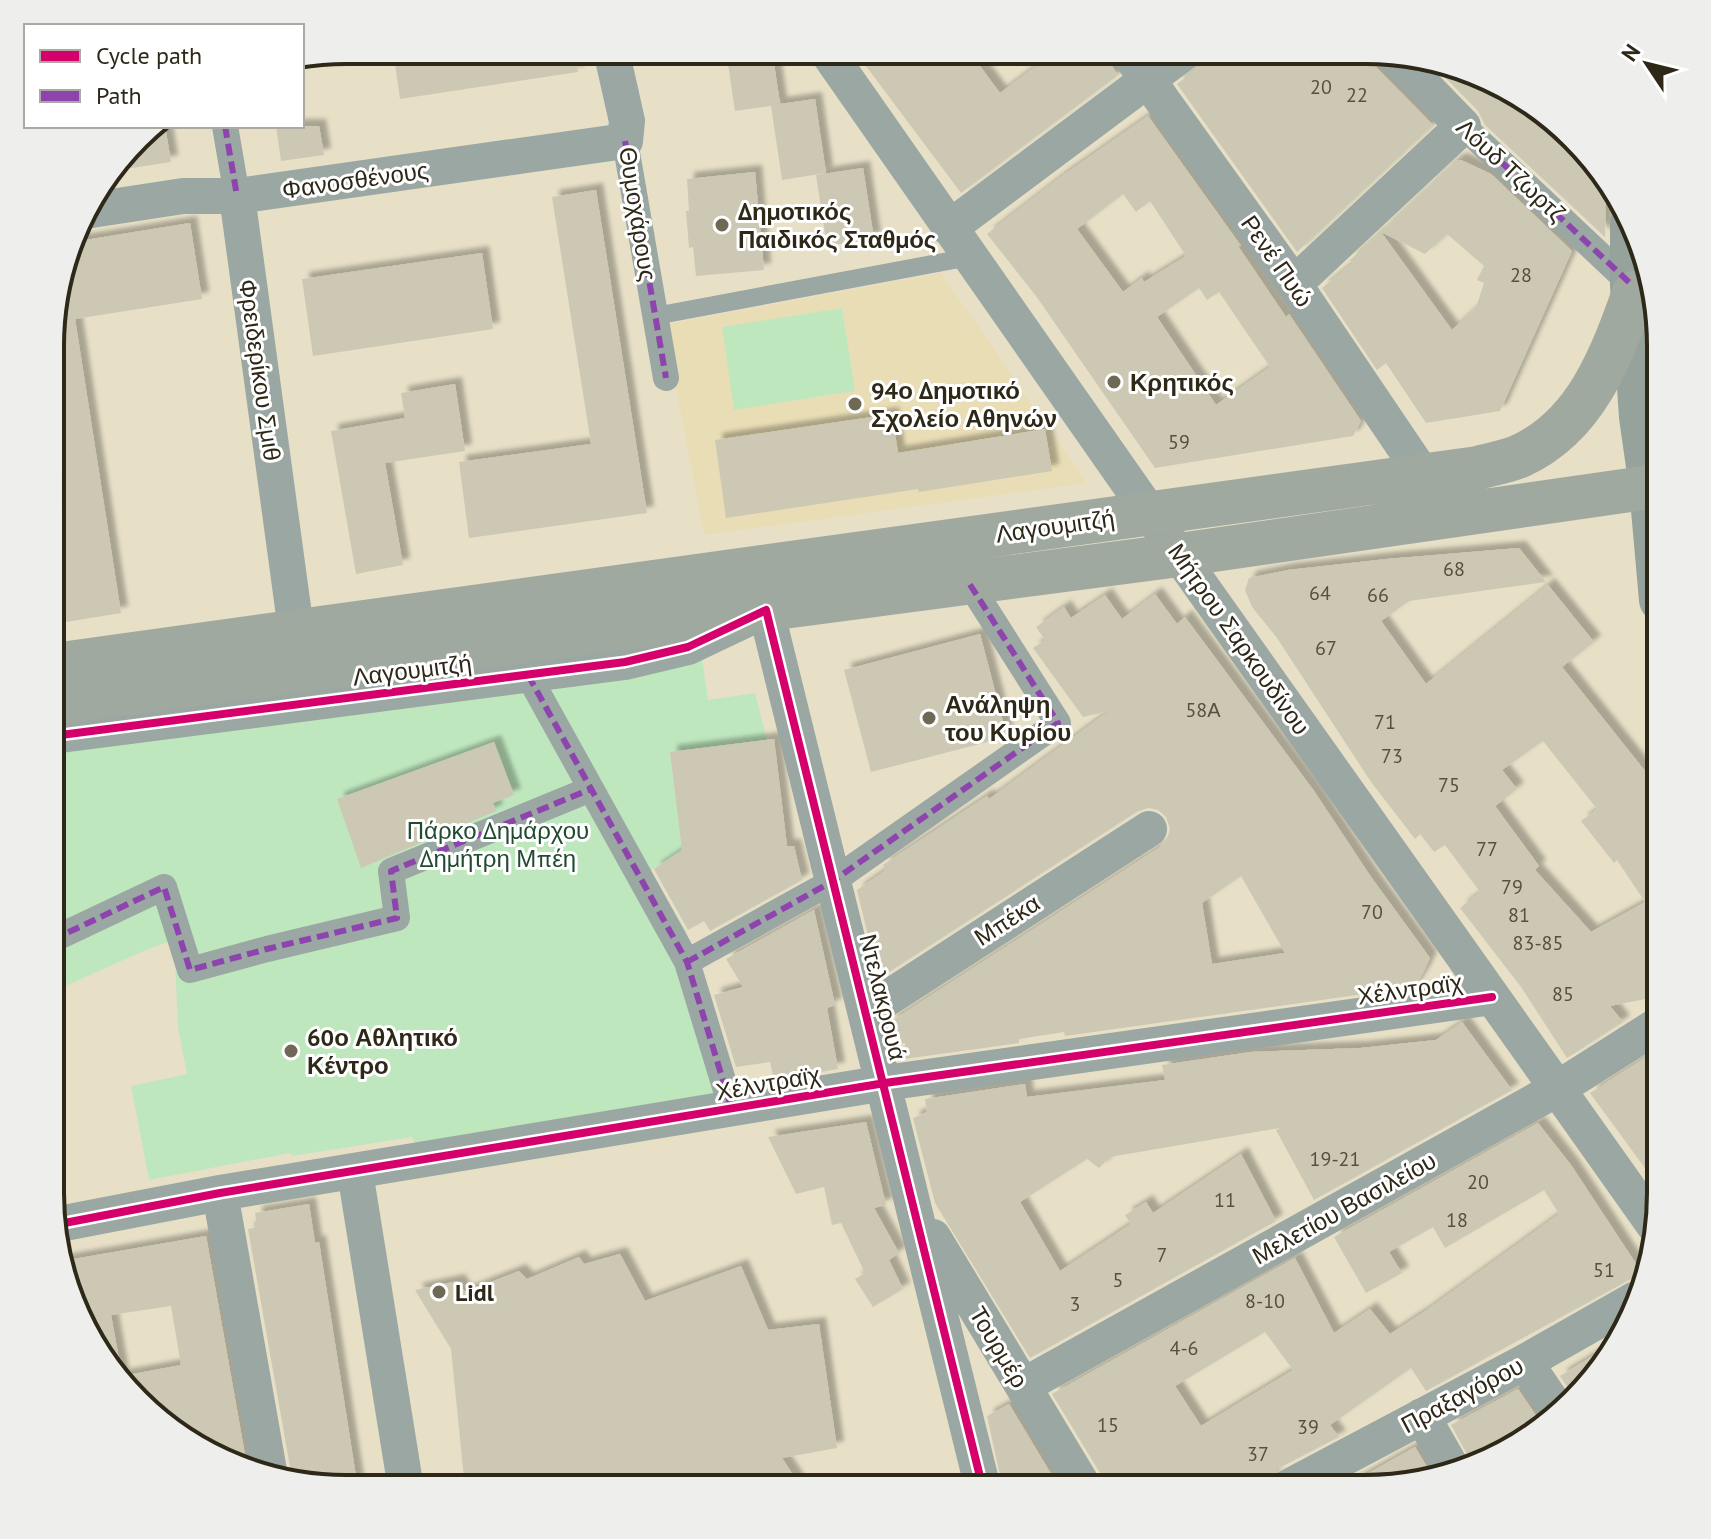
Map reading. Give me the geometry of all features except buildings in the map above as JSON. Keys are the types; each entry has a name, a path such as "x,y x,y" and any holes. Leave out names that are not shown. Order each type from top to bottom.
{"main road":[{"path":"1633,257 1646,484"},
{"name":"Λαγουμιτζή","path":"64,664 1478,468 1519,456 1553,436 1576,413 1598,380 1617,341 1633,289"},
{"name":"Λαγουμιτζή","path":"64,702 1646,495"}],"street":[{"name":"Θυμοχάρους","path":"614,64 627,121 625,141 666,378"},
{"name":"Μήτρου Σαρκουδίνου","path":"836,64 1646,1214"},
{"name":"Ρενέ Πυώ","path":"1136,65 1294,284 1423,475"},
{"path":"949,228 1167,65"},
{"name":"Λόυδ Τζωρτζ","path":"1405,67 1633,289"},
{"path":"1294,284 1463,126"},
{"name":"Φρειδερίκου Σμιθ","path":"225,128 294,615"},
{"name":"Φανοσθένους","path":"100,209 183,196 237,196 625,141"},
{"path":"687,962 833,881 1058,723 969,583"},
{"name":"Λαγουμιτζή","path":"64,735 625,662 688,647 766,610"},
{"name":"Ντελακρουά","path":"766,610 979,1474"},
{"path":"528,675 687,962 732,1110"},
{"path":"65,934 164,887 190,970 397,918 391,871 591,789"},
{"name":"Μπέκα","path":"866,1012 1149,829"},
{"name":"Χέλντραϊχ","path":"66,1223 220,1193 885,1083 1492,997"},
{"name":"Μελετίου Βασιλείου","path":"1023,1386 1557,1089 1647,1032"},
{"path":"355,1172 404,1475"},
{"path":"220,1193 268,1464"},
{"name":"Τουρμέρ","path":"913,1205 1076,1474"},
{"name":"Πραξαγόρου","path":"1317,1474 1624,1306"},
{"path":"1525,1362 1553,1403"},
{"path":"1422,1416 1448,1462"}],"lane":[{"path":"655,316 970,257"}],"shaded area":[{"name":"94ο Δημοτικό Σχολείο Αθηνών","path":"941,273 1087,483 704,535 664,325"}],"green space":[{"path":"842,308 855,391 734,410 722,327"},
{"name":"Πάρκο Δημάρχου Δημήτρη Μπέη","path":"702,658 708,700 755,693 767,740 670,752 678,815 699,812 682,859 677,853 650,871 686,931 738,1097 415,1144 412,1137 292,1156 290,1153 149,1180 131,1086 187,1074 178,1028 174,940 65,986 64,752"}],"marked path":[{"path":"1463,126 1632,285"},
{"path":"225,128 237,196"},
{"path":"625,141 666,378"},
{"path":"687,962 833,881 1058,723 969,583"},
{"path":"528,675 687,962 732,1110"},
{"path":"65,934 164,887 190,970 397,918 391,871 591,789"}],"cycle path":[{"path":"64,735 625,662 688,647 766,610 979,1474"},
{"path":"66,1223 220,1193 885,1083 1492,997"}],"place":[{"name":"Δημοτικός Παιδικός Σταθμός","path":"722,225"},
{"name":"Κρητικός","path":"1114,382"},
{"name":"94ο Δημοτικό Σχολείο Αθηνών","path":"855,404"},
{"name":"Ανάληψη του Κυρίου","path":"929,718"},
{"name":"60ο Αθλητικό Κέντρο","path":"291,1051"},
{"name":"Lidl","path":"439,1292"}]}
